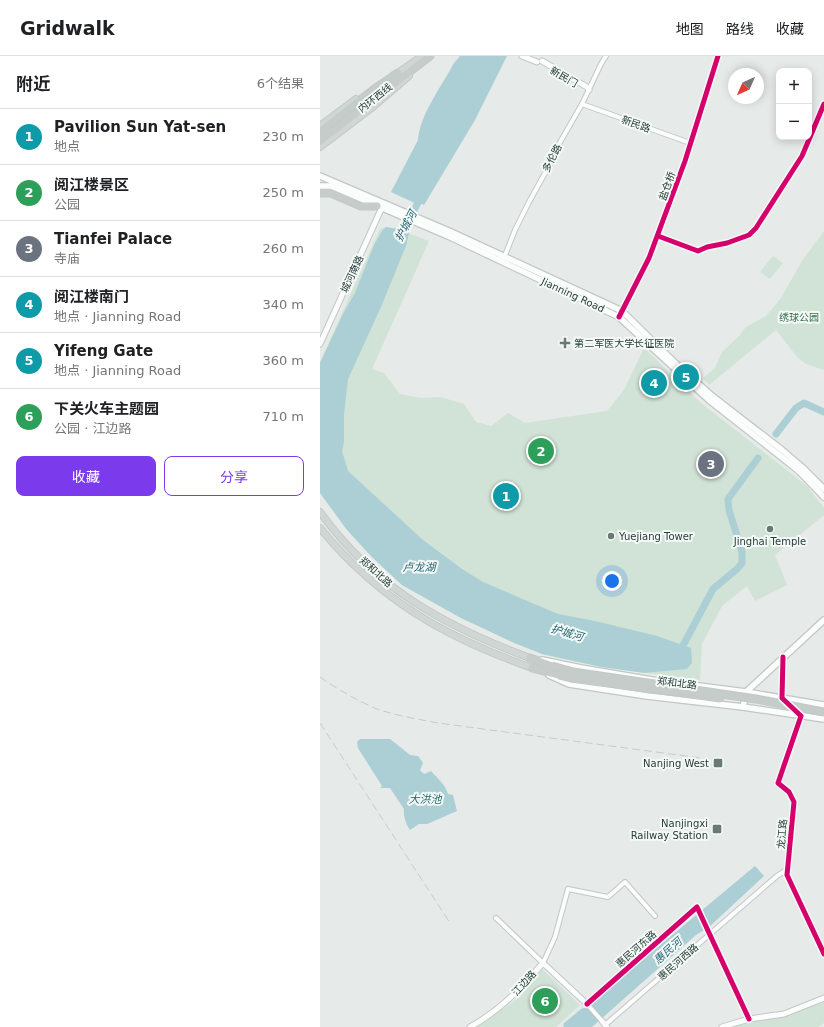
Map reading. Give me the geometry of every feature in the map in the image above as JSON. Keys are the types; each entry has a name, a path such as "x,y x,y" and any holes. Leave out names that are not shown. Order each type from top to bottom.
{"highway":[{"name":"内环西线","path":"320,136 426,56"},
{"name":"内环西线","path":"320,141 430,56"},
{"path":"320,132 373,90 398,73"},
{"path":"320,146 396,84 406,79"},
{"path":"320,193 331,193 362,206 382,206"},
{"name":"郑和北路","path":"530,658 572,672 732,696 824,712"},
{"name":"郑和北路","path":"532,668 584,680 753,702 824,716"}],"main road":[{"path":"320,126 389,75 398,73 422,56"},
{"path":"320,146 374,106 434,56"},
{"name":"Jianning Road","path":"320,176 382,206"},
{"name":"Jianning Road","path":"320,186 331,186 420,221 622,311 673,361 712,396 782,450 824,489"},
{"name":"Jianning Road","path":"503,259 619,316 709,400 800,472 824,497"},
{"name":"郑和北路","path":"320,512 338,535 363,561 385,582 406,598 442,620 496,646 530,658 581,668 824,705"},
{"name":"郑和北路","path":"320,528 334,546 356,567 379,588 403,606 438,627 493,654 532,668 569,684 647,696 743,707 824,719"},
{"path":"743,707 746,692 824,620"}],"street":[{"path":"522,56 539,62 587,87 589,90"},
{"path":"531,56 539,62"},
{"name":"多伦路","path":"503,259 529,202 606,56"},
{"name":"盐仓桥","path":"619,316 649,258 658,236 685,161 718,56"},
{"name":"新民路","path":"582,104 690,143"},
{"path":"658,236 698,251 707,247 749,236 765,215 802,156 824,104"},
{"name":"城河南路","path":"320,344 382,206"},
{"path":"783,657 782,698 801,716"},
{"name":"龙江路","path":"801,716 778,783 789,792 794,802 787,875 824,954"},
{"name":"惠民河西路","path":"605,1025 709,933 777,876 788,869"},
{"path":"496,918 543,963 555,938 568,889 608,897 625,882 655,916"},
{"name":"惠民河东路","path":"587,1004 698,908 709,933"},
{"path":"709,933 750,1019"},
{"name":"江边路","path":"470,1027 501,1007 518,991 543,963 587,1004 605,1025"},
{"path":"722,1027 750,1019 784,1014 824,998"}],"green space":[{"path":"386,227 398,229 429,241 372,369 384,373 400,394 420,398 440,397 464,404 476,422 491,426 508,413 525,423 607,411 624,390 644,348 701,403 807,486 824,508 824,515 775,555 787,585 755,601 747,586 722,606 702,644 700,680 602,667 542,654 512,642 461,618 402,585 372,557 347,530 320,493 320,362 380,229"},
{"name":"绣球公园","path":"824,231 824,370 806,364 798,358 776,330 709,385 703,378 715,368 722,352 746,327 766,316 781,298 802,261"},
{"path":"773,256 783,263 770,279 760,272"},
{"path":"542,969 580,1005 556,1027 477,1027 521,996"},
{"path":"824,1002 824,1023 818,1027 730,1027 801,1010"}],"water":[{"path":"460,56 507,56 475,120 424,205 420,203 419,205 391,192 418,140 423,120 432,100 454,63"},
{"name":"卢龙湖","path":"386,227 409,233 406,246 381,307 348,379 344,414 344,442 342,451 348,471 423,540 462,569 483,582 558,614 657,636 691,648 692,663 687,669 644,673 602,667 542,654 512,642 461,618 402,585 372,557 347,530 320,493 320,363 344,312 355,293 374,245"},
{"name":"大洪池","path":"360,739 390,739 410,755 418,756 423,763 420,770 424,774 431,771 443,784 448,794 453,795 457,811 427,824 419,824 410,830 405,820 404,809 390,788 380,788 382,786 358,748 357,742"},
{"name":"惠民河","path":"755,866 764,876 709,927 696,935 592,1027 563,1027 563,1024 581,1009 586,1007"}],"waterway":[{"name":"护城河","path":"399,239 421,197"},
{"path":"776,434 796,408 804,403 824,412"},
{"name":"护城河","path":"679,653 713,589 742,563 742,552 729,510 728,499 758,458"}],"railway":[{"path":"320,677 333,686 370,706 408,717 438,723 701,758"},
{"path":"320,723 450,923"}],"cycle path":[{"path":"619,317 649,258 685,161 718,56"},
{"path":"658,236 698,251 749,235 756,228 802,156 824,104"},
{"path":"783,657 782,698 801,716 778,783 789,792 794,802 787,875 824,954"},
{"path":"587,1004 697,907 749,1019"}],"place":[{"name":"第二军医大学长征医院","path":"565,343"},
{"name":"Yifeng Gate","path":"686,377"},
{"name":"阅江楼南门","path":"654,383"},
{"name":"阅江楼景区","path":"541,451"},
{"name":"Tianfei Palace","path":"711,464"},
{"name":"Pavilion Sun Yat-sen","path":"506,496"},
{"name":"Jinghai Temple","path":"770,529"},
{"name":"Yuejiang Tower","path":"611,536"},
{"name":"Nanjing West","path":"718,763"},
{"name":"Nanjingxi Railway Station","path":"717,829"},
{"name":"下关火车主题园","path":"545,1001"}]}
